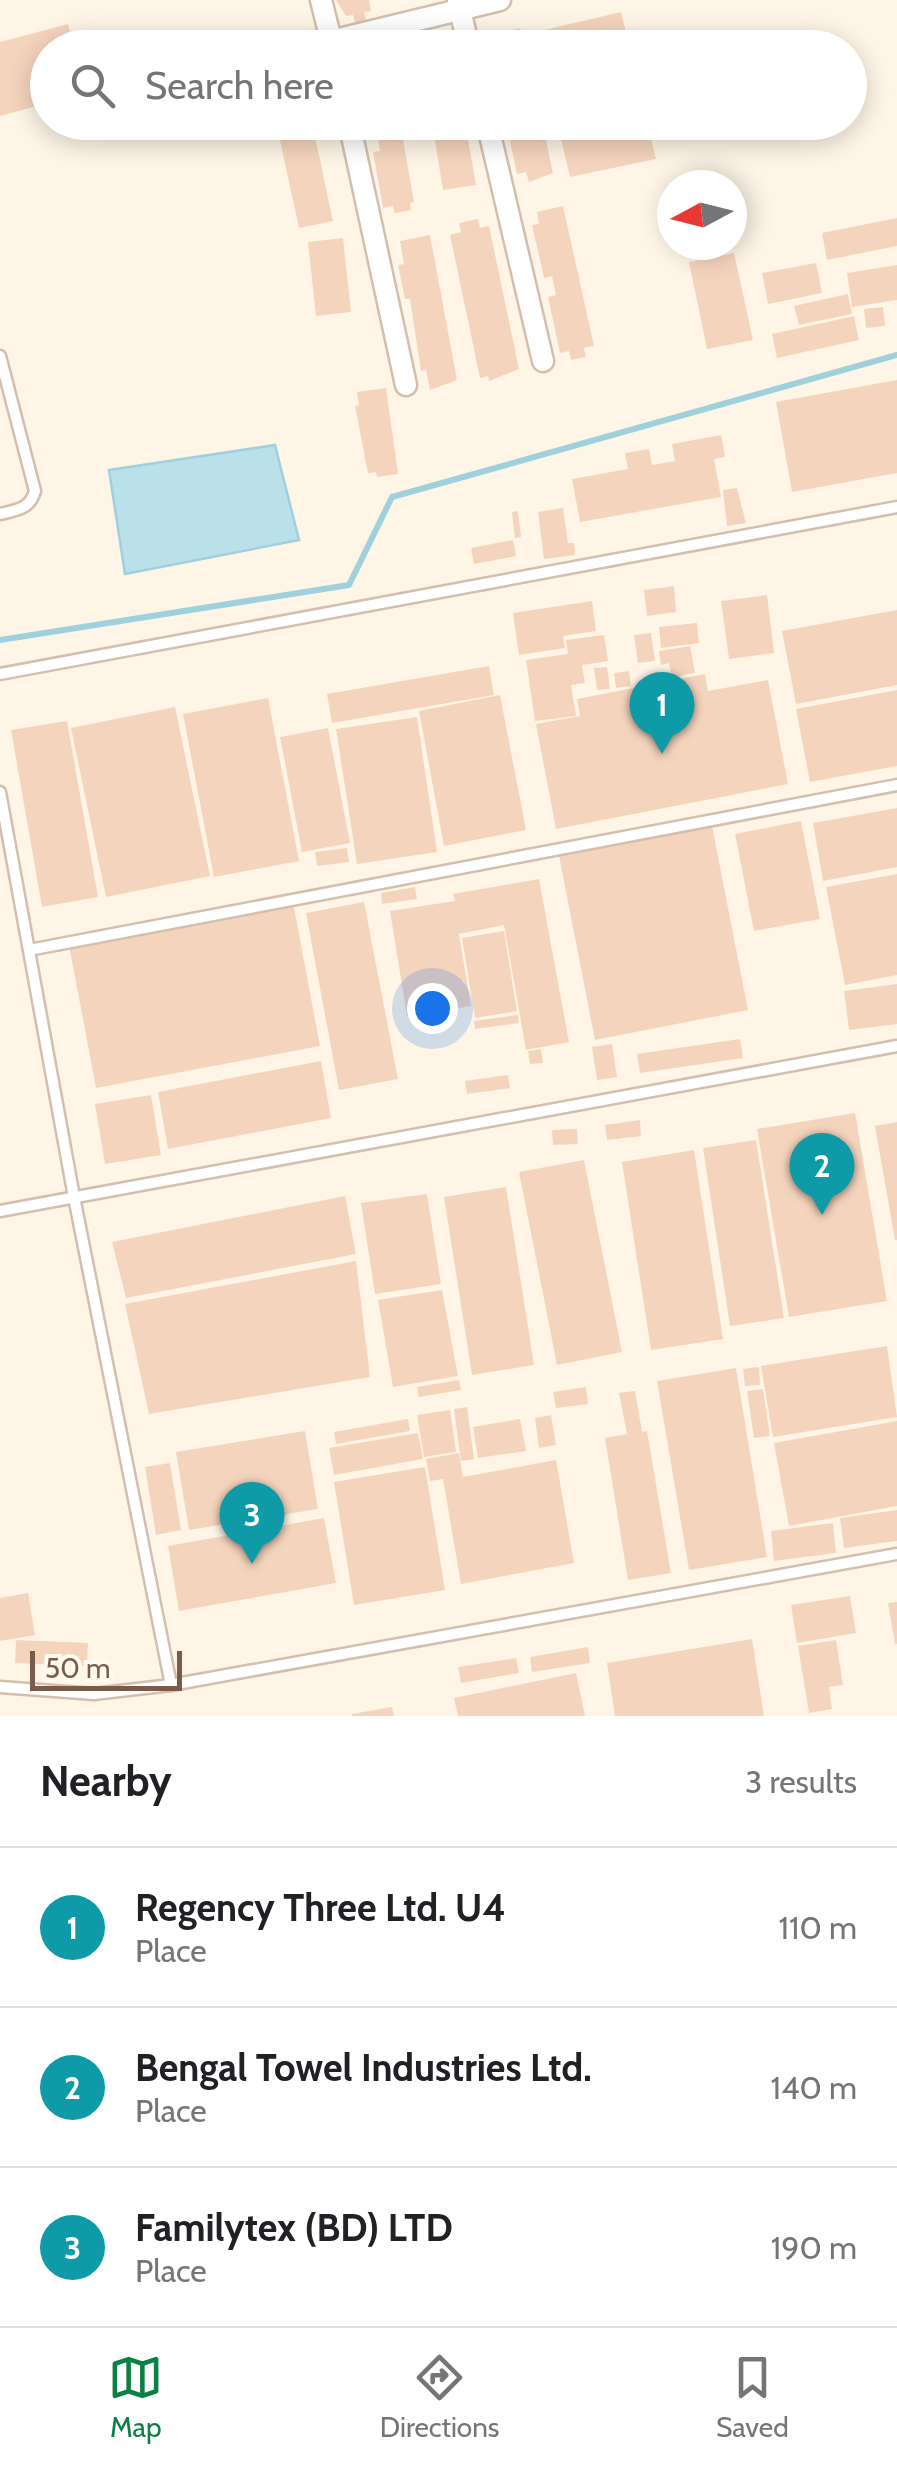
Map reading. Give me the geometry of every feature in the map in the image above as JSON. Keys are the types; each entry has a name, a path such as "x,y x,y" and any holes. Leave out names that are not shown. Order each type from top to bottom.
{"street":[{"path":"321,0 328,30"},
{"path":"378,30 459,5 500,0"},
{"path":"459,5 465,30"},
{"path":"353,140 406,385"},
{"path":"491,140 543,361"}],"lane":[{"path":"0,356 35,491 32,501 20,510 0,514"},
{"path":"0,674 897,507"},
{"path":"29,950 897,785"},
{"path":"0,792 74,1198 171,1685"},
{"path":"0,1211 897,1046"},
{"path":"0,1687 94,1694 171,1685 897,1554"}],"water":[{"path":"275,445 299,540 125,574 109,470"}],"building":[{"path":"336,0 369,0 371,11 364,12 366,20 355,23 353,15 346,16"},
{"path":"621,12 626,30 544,30"},
{"path":"68,24 70,30 45,30"},
{"path":"30,34 30,108 0,116 0,42"},
{"path":"280,140 316,140 333,221 299,228"},
{"path":"378,140 403,140 414,202 410,203 411,210 395,213 393,206 383,208 373,152 380,151"},
{"path":"435,140 468,140 476,185 443,190"},
{"path":"510,140 546,140 553,173 529,182 526,172 517,174"},
{"path":"561,140 651,140 656,159 570,177"},
{"path":"563,206 594,346 584,348 586,357 571,360 569,351 560,353 548,297 556,295 552,276 544,278 532,225 539,224 537,212"},
{"path":"897,218 897,246 827,260 822,233"},
{"path":"478,219 480,228 489,226 519,369 489,381 488,376 480,378 450,235 461,232 459,223"},
{"path":"430,235 457,380 430,390 426,370 421,371 410,299 405,299 398,265 404,264 400,241"},
{"path":"343,238 351,312 316,316 308,242"},
{"path":"736,260 753,340 707,349 689,262"},
{"path":"816,263 822,293 768,304 762,273"},
{"path":"897,265 897,300 852,307 847,273"},
{"path":"848,294 852,314 799,325 794,306"},
{"path":"883,307 885,326 866,328 864,309"},
{"path":"854,316 859,340 777,358 772,334"},
{"path":"897,380 897,473 792,492 776,402"},
{"path":"386,388 398,474 377,477 376,472 368,473 355,406 359,405 357,392"},
{"path":"721,435 725,457 714,459 721,497 580,522 572,479 628,469 625,453 649,449 652,465 675,461 672,444"},
{"path":"737,488 746,523 727,526 723,490"},
{"path":"563,508 568,543 574,543 575,555 544,559 538,512"},
{"path":"518,511 521,537 515,538 512,512"},
{"path":"513,540 516,556 474,564 471,548"},
{"path":"674,586 676,612 647,616 644,590"},
{"path":"767,595 774,653 729,659 721,601"},
{"path":"592,601 596,631 563,636 565,648 519,655 513,613"},
{"path":"897,610 897,685 796,704 782,631"},
{"path":"697,623 699,643 661,648 659,627"},
{"path":"651,633 655,661 638,663 634,635"},
{"path":"604,635 608,661 582,665 585,683 571,685 576,716 535,721 526,660 568,654 566,640"},
{"path":"690,646 695,673 672,677 669,663 661,665 659,651"},
{"path":"489,666 494,695 332,723 327,694"},
{"path":"607,667 610,689 597,690 594,668"},
{"path":"629,671 631,686 616,688 614,673"},
{"path":"705,674 708,691 768,680 788,784 556,829 536,724 580,716 577,699"},
{"path":"897,690 897,766 810,782 796,709"},
{"path":"500,695 526,830 444,846 419,711"},
{"path":"268,698 299,861 214,877 183,714"},
{"path":"175,707 210,876 106,897 71,728"},
{"path":"417,717 437,852 357,864 336,729"},
{"path":"67,721 98,897 42,907 11,730"},
{"path":"328,728 350,843 302,852 280,737"},
{"path":"897,808 897,867 823,881 813,823"},
{"path":"801,821 820,919 754,931 735,834"},
{"path":"712,826 748,1010 595,1040 559,856"},
{"path":"347,848 349,862 317,866 315,852"},
{"path":"897,874 897,975 845,985 826,887"},
{"path":"539,879 569,1042 526,1050 504,925 459,934 471,1006 407,1016 390,911 455,901 453,894"},
{"path":"415,887 417,899 382,904 381,893"},
{"path":"293,902 320,1046 96,1088 69,945"},
{"path":"364,902 398,1079 339,1090 306,913"},
{"path":"504,931 517,1011 475,1018 462,938"},
{"path":"897,984 897,1024 849,1030 844,991"},
{"path":"518,1015 519,1023 475,1029 474,1021"},
{"path":"740,1039 743,1058 640,1073 637,1054"},
{"path":"612,1044 617,1077 597,1080 592,1047"},
{"path":"541,1049 543,1063 530,1064 528,1051"},
{"path":"321,1061 331,1118 168,1149 158,1092"},
{"path":"508,1075 510,1088 467,1094 465,1081"},
{"path":"151,1095 161,1155 105,1164 95,1104"},
{"path":"855,1113 887,1301 789,1317 757,1129"},
{"path":"640,1120 641,1136 607,1140 605,1125"},
{"path":"897,1122 897,1240 895,1240 875,1126"},
{"path":"577,1129 578,1144 553,1145 552,1130"},
{"path":"756,1140 784,1318 730,1326 703,1148"},
{"path":"694,1150 723,1339 651,1350 622,1162"},
{"path":"584,1160 622,1352 557,1365 519,1172"},
{"path":"506,1187 534,1365 472,1375 444,1197"},
{"path":"427,1194 441,1284 375,1294 361,1203"},
{"path":"345,1196 356,1254 126,1298 112,1242"},
{"path":"356,1261 370,1377 149,1414 125,1304"},
{"path":"442,1290 458,1376 393,1387 378,1300"},
{"path":"887,1346 897,1417 773,1437 761,1366"},
{"path":"759,1367 760,1385 745,1386 743,1369"},
{"path":"736,1368 767,1557 689,1570 657,1381"},
{"path":"459,1380 461,1390 419,1397 417,1387"},
{"path":"586,1387 588,1404 556,1408 553,1392"},
{"path":"763,1389 770,1436 754,1438 747,1391"},
{"path":"635,1391 642,1432 647,1431 671,1573 628,1580 605,1438 627,1434 619,1393"},
{"path":"467,1407 474,1459 461,1461 454,1409"},
{"path":"450,1410 456,1452 424,1457 417,1415"},
{"path":"551,1415 556,1445 539,1448 535,1418"},
{"path":"408,1419 410,1431 336,1444 334,1432"},
{"path":"520,1419 526,1451 478,1458 473,1427"},
{"path":"897,1421 897,1506 789,1526 774,1443"},
{"path":"305,1431 318,1509 189,1530 176,1452"},
{"path":"418,1433 423,1459 334,1475 329,1448"},
{"path":"459,1453 463,1477 556,1460 574,1563 461,1584 443,1479 430,1481 426,1459"},
{"path":"170,1463 181,1530 156,1535 145,1467"},
{"path":"425,1467 445,1590 354,1605 334,1482"},
{"path":"897,1510 897,1541 844,1548 840,1518"},
{"path":"324,1518 336,1583 179,1611 168,1546"},
{"path":"833,1523 836,1553 774,1561 771,1531"},
{"path":"28,1593 35,1635 0,1641 0,1598"},
{"path":"850,1596 856,1633 797,1643 791,1605"},
{"path":"897,1602 897,1644 895,1644 888,1603"},
{"path":"752,1639 764,1716 615,1716 607,1663"},
{"path":"16,1640 88,1643 87,1666 15,1663"},
{"path":"836,1640 843,1685 829,1687 832,1709 809,1713 798,1646"},
{"path":"588,1647 590,1663 532,1672 530,1657"},
{"path":"516,1658 519,1673 461,1683 458,1667"},
{"path":"576,1673 585,1716 458,1716 454,1698"},
{"path":"392,1707 394,1716 352,1716 352,1714"}],"waterway":[{"path":"0,640 349,585 392,497 897,355"}],"place":[{"name":"Regency Three Ltd. U4","path":"662,754"},
{"name":"Bengal Towel Industries Ltd.","path":"822,1215"},
{"name":"Familytex (BD) LTD","path":"252,1564"}]}
